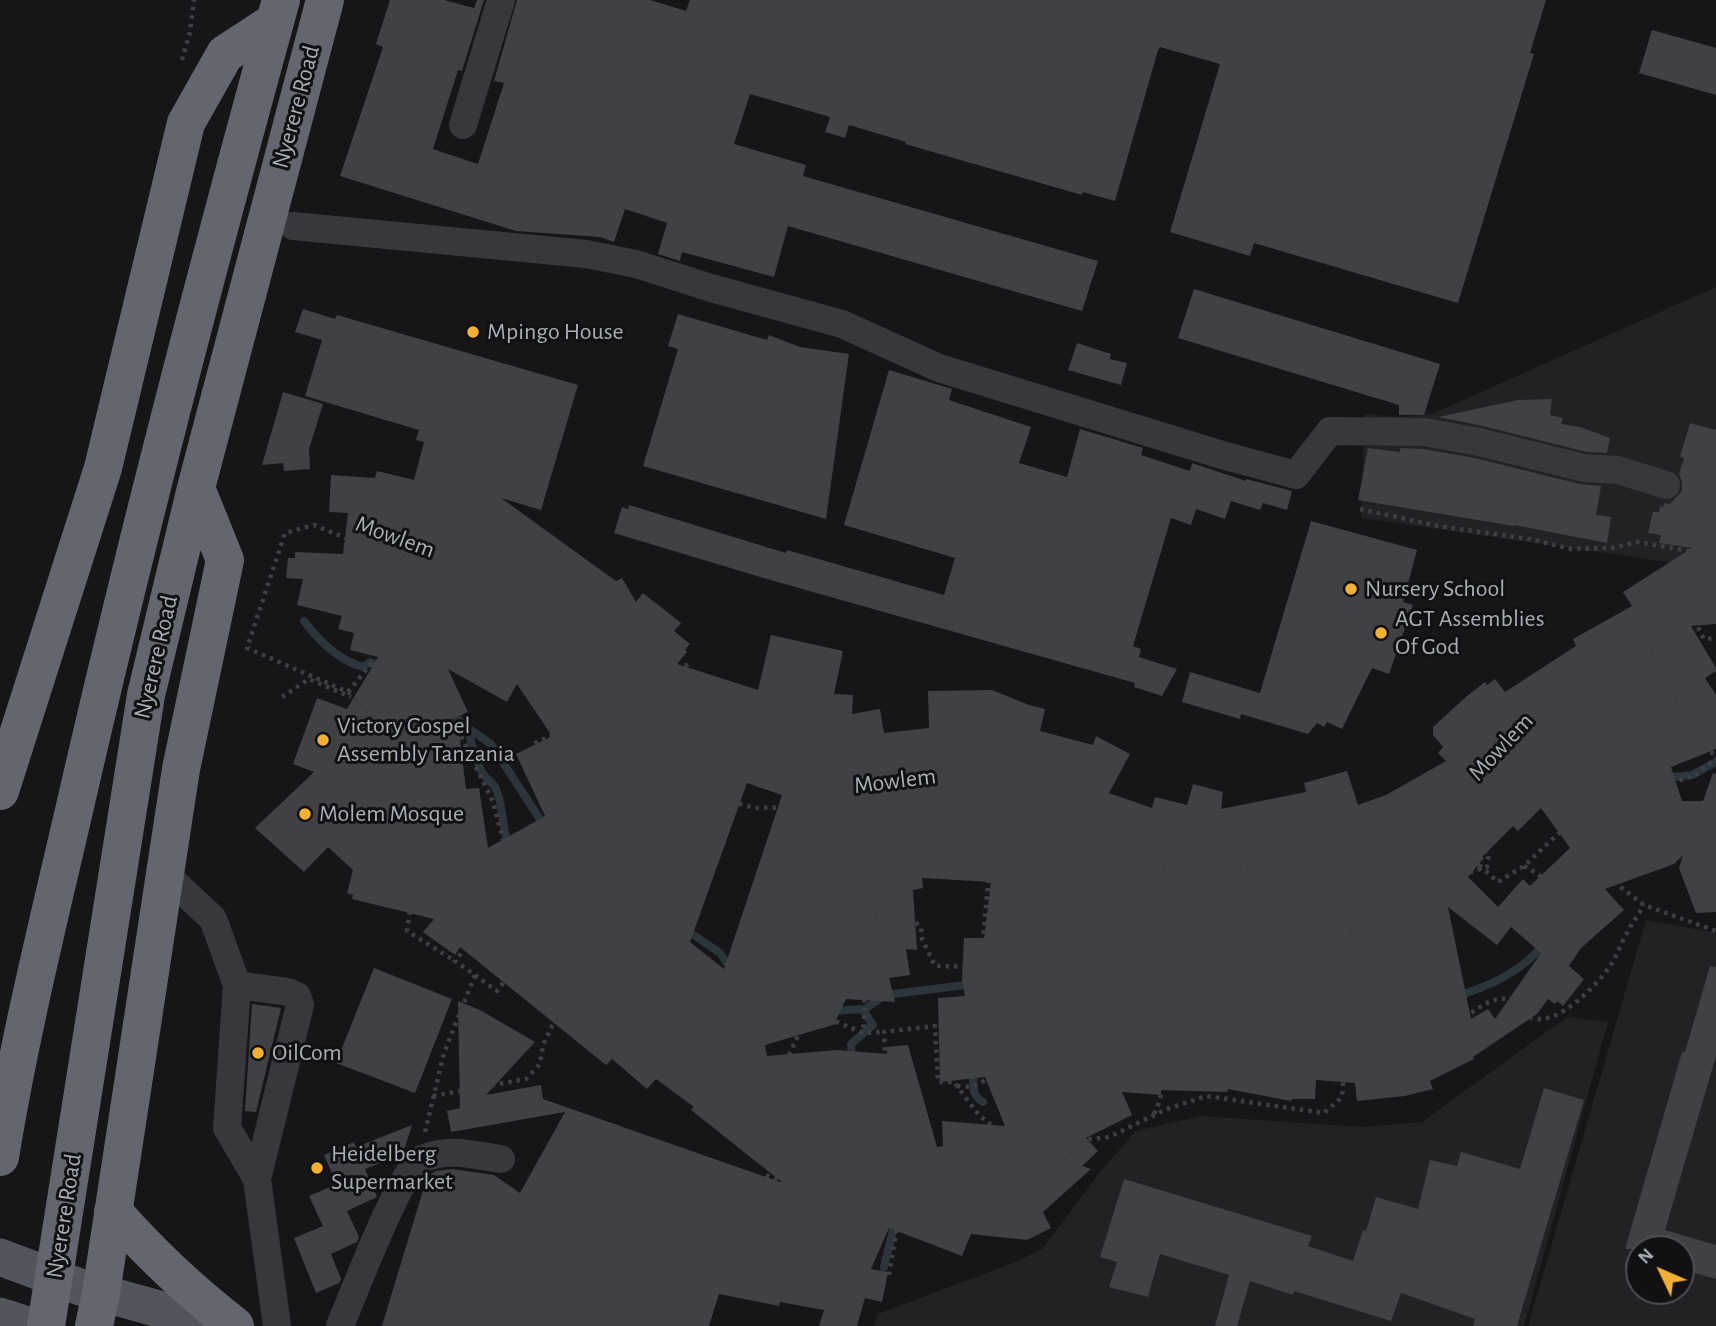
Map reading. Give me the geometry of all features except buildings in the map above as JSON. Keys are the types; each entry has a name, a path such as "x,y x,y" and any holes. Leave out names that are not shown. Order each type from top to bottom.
{"highway":[{"name":"Nyerere Road","path":"46,1326 146,695 196,488 325,0"},
{"name":"Nyerere Road","path":"0,1157 13,1073 110,655 277,11"},
{"path":"0,791 103,468 186,123 225,54 277,11"},
{"path":"98,1309 181,769 225,560 196,488"},
{"path":"113,1211 150,1254 235,1326"}],"main road":[{"path":"0,1257 98,1309 220,1326"},
{"path":"0,1316 31,1326"}],"lane":[{"path":"463,125 501,0"},
{"path":"293,226 586,254 636,264 842,324 939,369 1296,475 1330,431 1425,432 1479,442 1584,468 1618,470 1665,485"},
{"path":"164,873 213,919 237,985 227,1128 257,1179"},
{"path":"237,985 288,992 297,996 300,1005 257,1179 277,1326"},
{"path":"340,1326 398,1192 419,1160 449,1151 501,1159"}],"path":[{"path":"1360,509 1438,526 1530,539 1571,549 1611,548 1638,542 1716,556"},
{"path":"403,558 410,550 420,510 459,518 519,548 518,551 545,565 549,558 583,577 586,596 608,632 622,628 632,643 632,654 648,679 655,684 686,666 694,688 692,702 687,708 670,721 650,729 635,730 609,742"},
{"name":"Mowlem","path":"348,692 247,648 285,533 314,525 377,551 453,576 500,599 520,605 539,624 553,644 609,742 625,789 669,786 755,808 873,802 922,791 993,795 1076,822 1113,845 1139,854 1160,867 1180,871 1227,864 1242,865 1277,877 1340,860 1395,840 1419,824 1459,810 1487,792 1555,715 1587,691 1622,653 1646,640 1650,647"},
{"path":"1695,620 1674,632 1676,626 1688,620 1680,599 1686,573 1716,577"},
{"path":"453,576 446,600 411,677 389,673 371,664 348,692 430,771 461,736 493,802 507,854 502,884 486,923 455,961"},
{"path":"1695,620 1704,639 1716,638"},
{"path":"1338,947 1370,947 1428,908 1433,909 1434,904 1464,876 1479,869 1467,854 1463,841 1489,853 1487,867 1480,866 1498,882 1524,866 1581,812 1651,786 1665,785 1696,775 1716,756 1708,752 1692,718 1676,697 1650,647 1653,648 1658,638 1661,644 1669,642 1695,620"},
{"path":"282,697 309,679 353,698 386,727"},
{"path":"1581,812 1576,803 1601,752 1677,716 1676,697"},
{"path":"585,703 583,721 533,744 544,769 558,796 617,767"},
{"path":"1692,718 1716,706"},
{"path":"1531,743 1541,742 1582,787"},
{"path":"863,1033 865,1013 859,931 868,917 913,920 921,927 922,939 935,966 980,967 994,824 993,795"},
{"path":"956,1086 971,1087 993,1077 1013,1073 1032,1051 1079,1041 1092,1018 1089,1003 1092,970 1086,881 1065,845 1068,822 1056,814"},
{"path":"1346,922 1359,921 1374,911 1393,908 1405,898 1405,887 1386,856 1395,840"},
{"path":"1200,932 1228,928 1232,912 1230,898 1242,865"},
{"path":"541,866 566,879 556,909 548,912 535,931 536,939 498,991 407,931 413,889 420,869 471,876 502,884 521,881 541,866"},
{"path":"1524,866 1538,874 1562,900 1573,901 1610,879 1644,905 1716,931"},
{"path":"1087,904 1130,915 1149,872 1187,873 1189,921 1204,937 1209,993"},
{"path":"773,1090 791,1055 800,1029 811,1011 863,1033 935,1026 938,1082 954,1082 979,1115 997,1130 1034,1175 1068,1156 1083,1140 1109,1137 1154,1115 1206,1096 1324,1113 1342,1097 1346,1047 1427,1031 1460,1020 1500,998 1508,999 1531,1018 1551,1018 1592,988 1611,965 1644,905"},
{"path":"1154,1115 1162,1098 1164,1081 1162,1060 1154,1059 1156,1014 1184,1012 1184,993 1209,993 1222,998 1251,1002 1323,1004 1331,997 1331,963 1338,947 1353,931 1346,922 1342,906 1315,915 1292,913 1292,928 1286,929 1272,926 1248,913 1232,912"},
{"path":"556,909 593,939 578,965 604,981"},
{"path":"816,925 835,933 859,931"},
{"path":"419,1160 444,1053 475,975"},
{"path":"604,981 607,996 633,1015 644,1018"},
{"path":"433,1096 526,1079 540,1064 543,1045 554,1022 580,997 604,981"},
{"path":"884,1032 887,1086 885,1136 890,1154 900,1164 900,1208 889,1275"},
{"path":"748,1074 773,1090 788,1110 789,1126 809,1131 807,1146 835,1160 833,1181 820,1207 786,1184 766,1175 752,1213 807,1237 802,1254"}],"shaded area":[{"path":"1716,287 1716,569 1361,518 1365,414 1399,417 1432,414"},
{"path":"1646,920 1716,933 1716,1326 1528,1326"},
{"path":"1567,1017 1608,1022 1524,1326 874,1326 878,1314 1013,1263 1042,1249 1101,1171 1136,1131 1201,1116 1361,1127 1422,1122"}],"waterway":[{"path":"304,621 323,642 345,660 363,667 370,662 383,667"},
{"path":"450,712 491,744 545,827"},
{"path":"468,728 479,765 498,794 509,846"},
{"path":"1663,778 1692,775 1716,762"},
{"path":"685,929 720,953 729,966 735,968"},
{"path":"1457,996 1504,977 1525,963 1543,945"},
{"path":"831,1011 865,1009 885,995 974,984"},
{"path":"852,1061 851,1044 873,1025 865,1013"},
{"path":"972,1069 974,1091 983,1102"},
{"path":"884,1267 895,1222"}],"place":[{"name":"Mpingo House","path":"473,332"},
{"name":"Nursery School","path":"1351,589"},
{"name":"AGT Assemblies Of God","path":"1381,633"},
{"name":"Victory Gospel Assembly Tanzania","path":"323,740"},
{"name":"Molem Mosque","path":"305,814"},
{"name":"OilCom","path":"258,1053"},
{"name":"Heidelberg Supermarket","path":"317,1168"}]}
